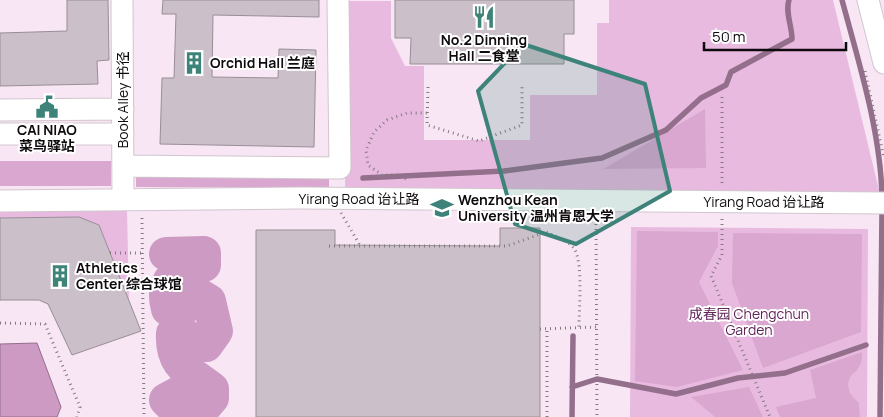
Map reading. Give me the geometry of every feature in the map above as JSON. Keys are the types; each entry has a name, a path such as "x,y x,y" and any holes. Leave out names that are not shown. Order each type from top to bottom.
{"street":[{"name":"Book Alley 书径","path":"122,0 123,166 132,200"},
{"path":"123,166 340,168 338,0"},
{"path":"868,0 874,67"},
{"path":"0,110 123,110"},
{"path":"0,134 123,134"},
{"name":"Yirang Road 诒让路","path":"0,201 309,198 876,203"}],"path":[{"path":"874,67 884,158"},
{"path":"428,87 427,125 479,141 522,124 522,87"},
{"path":"722,96 722,255 711,276 770,417"},
{"path":"401,175 382,174 368,165 366,150 374,132 387,120 407,113 427,113"},
{"path":"132,200 142,253 144,417"},
{"path":"596,201 597,417"},
{"path":"341,213 361,247"},
{"path":"329,246 507,246 546,232 562,239 575,249 579,268 579,327"},
{"path":"110,253 142,253"},
{"path":"0,323 45,324 80,407 77,417"},
{"path":"540,329 596,327"},
{"path":"547,329 547,417"}],"highlighted area":[{"path":"523,44 645,84 670,191 576,244 515,224 478,91"}],"shaded area":[{"name":"Wenzhou Kean University 温州肯恩大学","path":"0,0 884,0 884,417 0,417"},
{"path":"37,343 61,407 57,417 0,417 0,344"}],"green space":[{"path":"609,0 833,0 880,194 345,189 347,1 391,1 391,38 405,66 424,66 424,140 530,140 530,95 597,95 597,23 609,23"},
{"path":"705,109 706,168 603,169"},
{"path":"0,161 111,161 111,186 0,186"},
{"path":"136,172 329,173 329,188 136,187"},
{"path":"0,209 127,209 129,300 99,225 79,217 0,218"},
{"name":"成春园 Chengchun Garden","path":"631,227 868,229 867,417 630,417"},
{"path":"637,231 718,232 718,246 699,282 743,370 677,387 635,381"},
{"path":"733,233 862,234 861,332 763,368 732,283"},
{"path":"862,352 860,365 851,376 848,384 851,394 859,403 860,417 780,417 776,407 816,398 810,370"},
{"path":"749,387 763,417 715,417 691,397"}],"building":[{"path":"67,0 108,0 109,60 97,61 98,84 0,86 0,33 67,31"},
{"name":"Orchid Hall 兰庭","path":"163,0 319,0 319,17 213,15 212,77 278,78 279,49 316,50 314,147 160,144 162,78 174,78 176,14 162,14"},
{"name":"No.2 Dinning Hall 二食堂","path":"395,0 574,0 574,34 564,34 564,64 410,64 411,38 395,38"},
{"name":"Athletics Center 综合球馆","path":"79,217 99,225 141,331 72,355 48,304 39,300 0,300 0,218"},
{"path":"500,228 540,228 540,417 256,417 256,230 335,230 335,245 500,246"}],"waterway":[{"path":"363,178 504,171 602,158 666,130 701,98 726,85 731,72 792,39 788,9 789,0"},
{"path":"842,0 868,98 878,148 882,198"},
{"path":"880,417 882,208"},
{"path":"166,254 204,253 204,265 186,269 173,277 166,290 166,299 168,309 183,309 199,295 209,301 216,331 206,345 194,342 179,331 173,333 173,344 178,360 183,367 212,389 212,398 206,405 179,393 166,400 176,410"},
{"path":"572,417 573,336"},
{"path":"572,387 597,379 676,394 738,378 785,373 866,345"}],"place":[{"name":"No.2 Dinning Hall 二食堂","path":"484,17"},
{"name":"Orchid Hall 兰庭","path":"194,63"},
{"name":"CAI NIAO 菜鸟驿站","path":"47,107"},
{"name":"Wenzhou Kean University 温州肯恩大学","path":"442,208"},
{"name":"Athletics Center 综合球馆","path":"60,276"}]}
